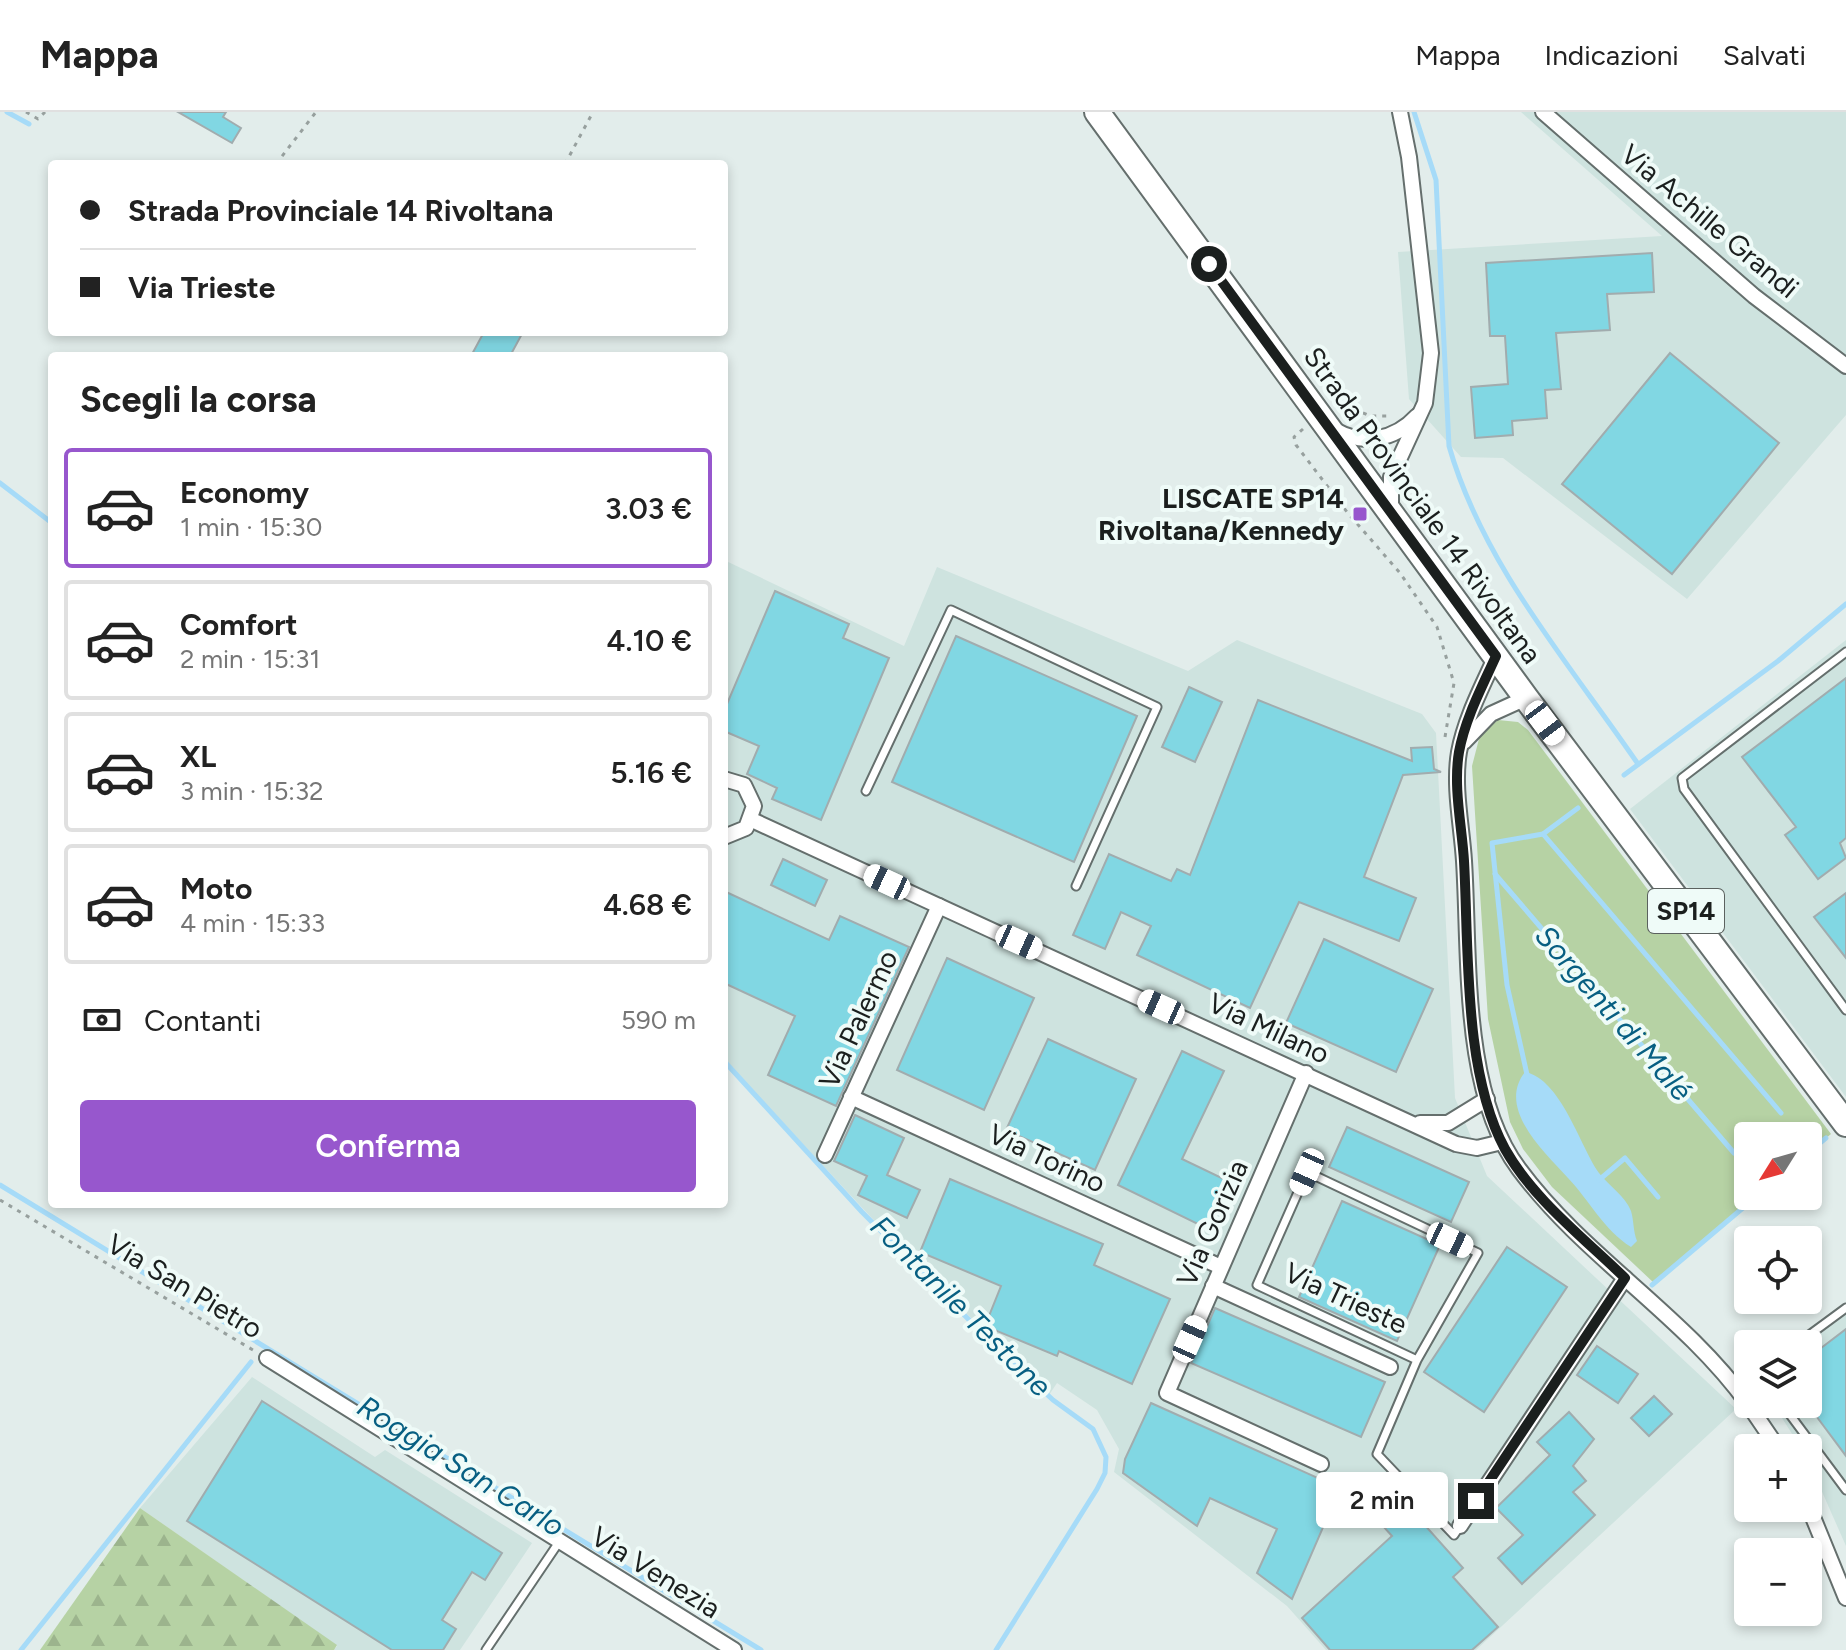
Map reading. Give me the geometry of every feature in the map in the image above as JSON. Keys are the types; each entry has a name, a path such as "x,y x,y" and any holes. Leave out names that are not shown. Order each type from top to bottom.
{"main road":[{"name":"Strada Provinciale 14 Rivoltana","path":"1097,112 1526,698 1846,1124"}],"street":[{"path":"1392,513 1391,477 1428,391 1431,353 1409,157 1400,112"},
{"name":"Via Achille Grandi","path":"1543,112 1754,296 1846,366"},
{"path":"1325,422 1355,440 1375,440 1408,425 1420,413"},
{"path":"1496,656 1461,745 1458,765 1474,1020 1487,1099 1502,1142 1534,1188 1698,1348 1734,1388"},
{"path":"1461,745 1487,717 1526,698"},
{"path":"728,780 740,783 750,793 754,806 752,820 742,832 728,836"},
{"name":"Via Milano","path":"752,820 1462,1146 1483,1147 1502,1142"},
{"name":"Via Palermo","path":"825,1155 939,906"},
{"name":"Via Gorizia","path":"1306,1073 1167,1393 1321,1464"},
{"name":"Via Torino","path":"851,1097 1221,1267"},
{"path":"1415,1123 1448,1123 1487,1099"},
{"name":"Via Trieste","path":"1460,1526 1625,1278"},
{"path":"1213,1286 1390,1367"},
{"name":"Via Venezia","path":"267,1358 734,1650"},
{"path":"1815,1522 1846,1598"}],"lane":[{"path":"866,791 951,610 1157,707 1076,886"},
{"path":"1846,652 1682,778 1684,789 1846,1010"},
{"name":"Via Trieste","path":"1417,1360 1257,1285 1307,1172 1478,1253 1417,1360 1377,1454 1454,1535 1460,1526"},
{"path":"1816,1330 1846,1308"},
{"path":"1792,1418 1846,1490"},
{"path":"486,1650 559,1542"}],"path":[{"path":"26,112 38,119 45,112"},
{"path":"279,160 316,112"},
{"path":"567,160 593,112"},
{"path":"1420,413 1404,419 1370,416 1341,404 1325,422 1297,434 1294,441 1347,512 1400,573 1437,627 1454,678 1444,742 1458,765"},
{"name":"Via San Pietro","path":"0,1200 267,1358"}],"shaded area":[{"path":"1521,112 1846,112 1846,415 1687,599 1503,458 1461,457 1409,399 1398,252 1662,236"},
{"path":"728,562 904,646 937,567 1188,671 1237,640 1422,714 1436,733 1455,1098 1487,1176 1734,1407 1734,1411 1476,1650 1326,1650 1287,1606 1114,1472 1119,1449 1097,1410 1057,1383 1049,1395 895,1243 728,1063"},
{"path":"1846,640 1846,1097 1630,809"},
{"path":"1846,1304 1846,1546 1822,1492 1822,1434 1792,1434 1782,1418 1822,1418 1822,1330 1812,1330"},
{"path":"252,1377 375,1457 385,1450 532,1543 460,1650 334,1650 337,1646 140,1508"}],"green space":[{"path":"1498,720 1518,722 1528,730 1822,1122 1734,1122 1734,1210 1740,1210 1654,1283 1552,1187 1523,1149 1510,1122 1488,1019 1472,766 1480,735"},
{"path":"1822,1122 1831,1134 1822,1141"},
{"path":"140,1508 337,1645 334,1650 40,1650"}],"water":[{"path":"1525,1072 1538,1077 1559,1100 1599,1173 1628,1206 1637,1241 1631,1247 1605,1223 1527,1129 1516,1101 1518,1086"}],"building":[{"path":"178,112 226,112 223,117 241,128 232,143"},
{"path":"1652,253 1654,292 1607,294 1610,330 1556,333 1561,389 1545,390 1547,418 1512,421 1513,435 1475,438 1471,387 1508,384 1505,336 1490,336 1486,263"},
{"path":"482,336 521,336 512,352 473,352"},
{"path":"1670,353 1779,443 1672,574 1562,484"},
{"path":"775,591 849,624 843,638 889,658 821,820 772,799 777,788 747,774 759,746 728,733 728,702"},
{"path":"956,636 1137,716 1074,862 892,782"},
{"path":"1846,678 1846,838 1840,843 1846,858 1818,879 1785,835 1796,827 1742,757"},
{"path":"1189,687 1222,702 1195,762 1162,747"},
{"path":"1258,700 1412,761 1411,748 1432,747 1434,769 1441,772 1403,775 1364,877 1416,898 1399,941 1299,902 1250,1008 1137,955 1151,926 1121,912 1105,949 1073,935 1109,854 1171,881 1177,869 1190,875"},
{"path":"783,859 827,880 815,906 771,885"},
{"path":"728,893 829,940 840,916 909,947 836,1106 768,1075 795,1016 728,985"},
{"path":"1846,893 1846,958 1814,917"},
{"path":"1324,939 1433,989 1396,1072 1286,1023"},
{"path":"947,958 1034,998 984,1110 897,1070"},
{"path":"1048,1039 1136,1079 1095,1170 1006,1130"},
{"path":"1182,1051 1224,1071 1182,1159 1230,1182 1208,1229 1118,1185"},
{"path":"855,1115 904,1138 887,1175 920,1190 907,1218 858,1195 867,1176 834,1161"},
{"path":"1347,1127 1469,1182 1451,1222 1329,1167"},
{"path":"950,1179 1103,1244 1094,1265 1170,1299 1132,1384 1059,1351 1057,1356 985,1326 1001,1286 920,1252"},
{"path":"1342,1201 1440,1245 1397,1341 1299,1297"},
{"path":"1507,1247 1567,1287 1484,1412 1424,1372"},
{"path":"1215,1308 1385,1382 1361,1437 1191,1363"},
{"path":"1846,1329 1846,1456 1818,1418 1822,1418 1822,1347"},
{"path":"1597,1346 1638,1374 1618,1403 1577,1375"},
{"path":"1654,1396 1672,1414 1649,1436 1631,1418"},
{"path":"262,1401 502,1553 485,1580 472,1572 442,1620 456,1629 443,1650 392,1650 187,1521"},
{"path":"1151,1403 1340,1488 1292,1599 1257,1573 1277,1529 1210,1498 1197,1526 1123,1473 1125,1459"},
{"path":"1569,1412 1594,1439 1573,1466 1586,1481 1573,1492 1595,1515 1522,1584 1498,1558 1523,1535 1496,1508 1550,1455 1537,1442"},
{"path":"1398,1495 1463,1568 1453,1577 1498,1627 1472,1650 1330,1650 1302,1618 1392,1536 1374,1516"}],"waterway":[{"path":"7,112 29,124"},
{"path":"1414,112 1436,180 1449,446 1464,490 1483,532 1530,612 1638,764"},
{"name":"Fontanile Testone","path":"0,483 48,520"},
{"path":"1624,775 1778,661 1846,604"},
{"path":"1528,1079 1507,985 1492,843 1543,834 1578,808"},
{"name":"Sorgenti di Malé","path":"1543,834 1781,1113"},
{"name":"Sorgenti di Malé","path":"1495,874 1734,1153"},
{"name":"Fontanile Testone","path":"728,1065 862,1212 994,1345 1053,1400 1093,1429 1106,1457 1105,1473 1097,1489 996,1650"},
{"path":"1822,1141 1826,1138"},
{"path":"1599,1180 1625,1158 1658,1197"},
{"name":"Roggia San Carlo","path":"0,1185 761,1650"},
{"path":"1652,1285 1740,1210"},
{"path":"21,1650 251,1362"}],"place":[{"name":"LISCATE SP14 Rivoltana/Kennedy","path":"1360,514"}],"route":[{"path":"1209,264 1496,656 1467,723 1458,765 1474,1020 1483,1081 1499,1135 1517,1167 1549,1204 1625,1278 1476,1501"}]}
